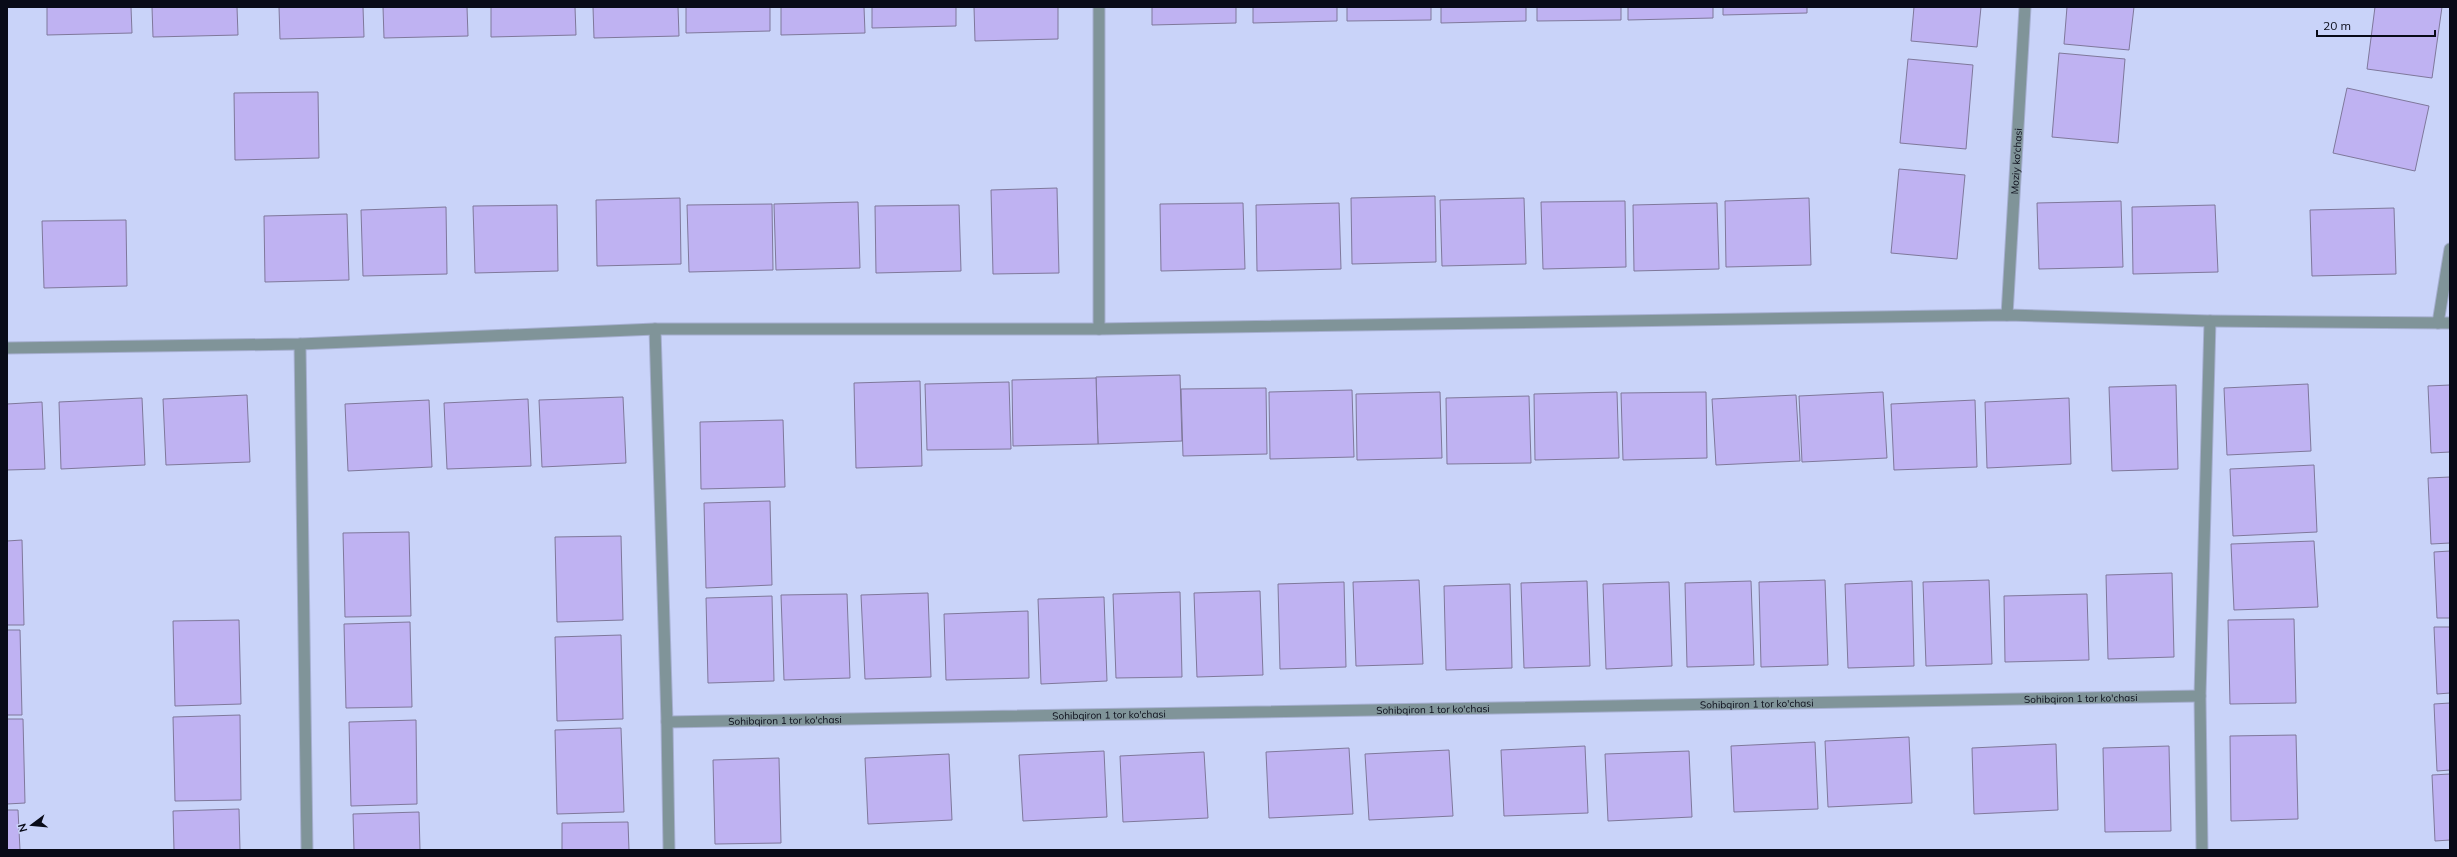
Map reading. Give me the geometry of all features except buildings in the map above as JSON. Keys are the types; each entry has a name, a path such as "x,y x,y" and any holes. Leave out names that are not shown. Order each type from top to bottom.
{"street":[{"path":"1098,328 1099,7"},
{"name":"Moziy ko‘chasi","path":"2007,315 2025,7"},
{"path":"2438,323 2450,249"},
{"path":"7,348 300,344 655,329 1098,328 2007,315 2210,321 2450,323"},
{"path":"2202,850 2200,696 2210,321"},
{"path":"655,329 667,722 669,850"},
{"path":"300,344 307,850"},
{"name":"Sohibqiron 1 tor ko'chasi","path":"667,722 2200,696"}]}
